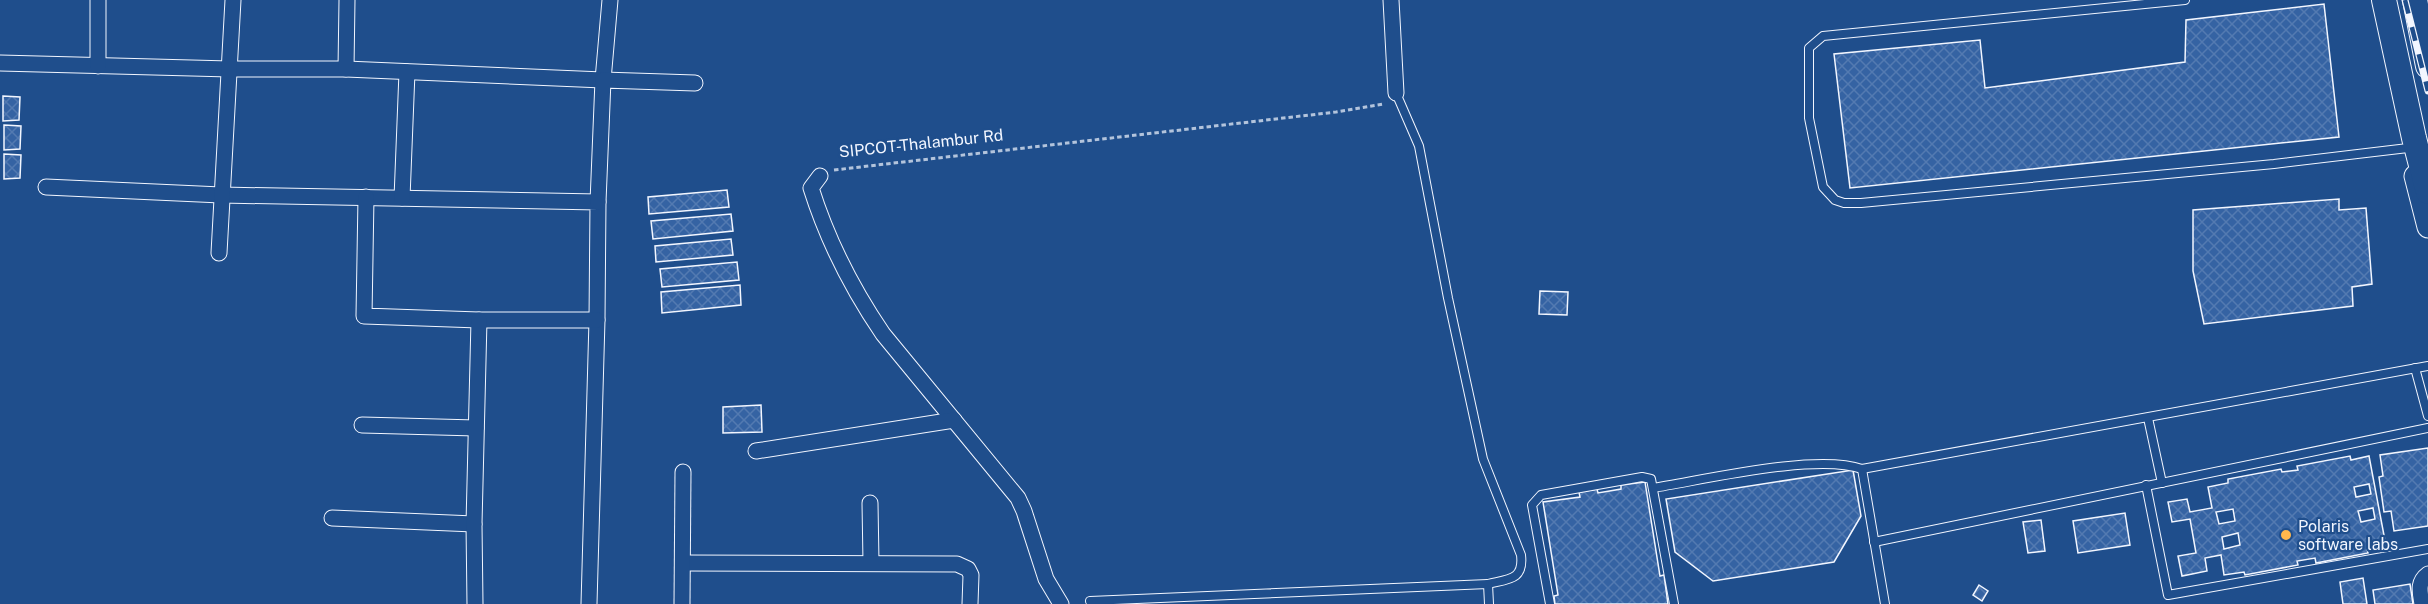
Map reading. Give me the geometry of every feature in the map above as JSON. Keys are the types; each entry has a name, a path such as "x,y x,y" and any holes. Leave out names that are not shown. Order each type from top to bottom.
{"main road":[{"path":"2384,0 2428,192"},
{"path":"2415,0 2428,66"}],"street":[{"path":"98,0 98,66"},
{"path":"219,253 233,0"},
{"path":"346,69 347,0"},
{"path":"589,604 598,201 603,80 610,0"},
{"path":"1391,0 1396,93"},
{"path":"2374,0 2428,227"},
{"path":"0,63 230,69 346,69 695,83"},
{"path":"402,198 407,72"},
{"path":"820,176 811,188 817,209 864,307 883,334 1018,498 1046,579 1061,604"},
{"path":"46,187 221,195 598,201"},
{"path":"366,197 364,316 479,320 597,320"},
{"path":"475,604 474,524 479,320"},
{"path":"756,451 954,420"},
{"path":"362,425 476,428"},
{"path":"682,604 683,472"},
{"path":"870,503 871,562"},
{"path":"332,518 474,524"},
{"path":"683,563 957,564 968,569 971,575 970,604"},
{"path":"2422,604 2419,587 2422,579 2428,574"}],"lane":[{"path":"2185,0 1823,36 1809,48 1809,118 1823,187 1834,200 1844,204 1861,203 2274,164 2408,148"},
{"path":"1090,602 1488,584 1512,578 1520,572 1523,567 1521,555 1483,459 1448,298 1419,146 1396,93"},
{"path":"1653,489 1775,468 1846,464 1862,469 2428,366"},
{"path":"2415,368 2428,416"},
{"path":"2148,418 2162,483"},
{"path":"1874,542 2428,428"},
{"path":"1862,469 1885,604"},
{"path":"1550,604 1532,506 1541,495 1642,477 1651,479 1674,604"},
{"path":"2146,485 2168,595 2428,549"},
{"path":"1488,584 1489,604"}],"path":[{"name":"SIPCOT-Thalambur Rd","path":"820,176 836,170 1365,108 1389,103 1396,93"}],"building":[{"path":"2324,4 2339,137 1850,188 1834,54 1980,40 1985,88 2185,62 2186,20"},
{"path":"3,96 20,97 19,120 3,121"},
{"path":"4,125 21,126 20,149 4,150"},
{"path":"4,154 21,155 20,178 4,179"},
{"path":"727,190 729,207 649,214 648,197"},
{"path":"2339,199 2339,210 2366,208 2372,284 2352,287 2353,306 2204,324 2193,271 2193,210"},
{"path":"731,214 733,231 653,239 651,221"},
{"path":"731,239 733,255 656,262 655,246"},
{"path":"737,262 739,280 662,287 660,269"},
{"path":"740,285 741,305 662,313 661,292"},
{"path":"1540,291 1568,292 1567,315 1539,314"},
{"path":"761,405 762,432 723,433 723,407"},
{"path":"2428,448 2428,526 2394,531 2391,511 2384,512 2379,477 2383,476 2380,455"},
{"path":"2350,456 2351,460 2369,456 2386,546 2367,549 2368,553 2316,563 2315,558 2297,561 2298,565 2245,575 2244,572 2224,575 2221,555 2205,558 2207,571 2182,576 2178,556 2196,553 2190,519 2172,522 2168,502 2187,499 2190,512 2212,508 2208,487 2228,483 2228,479 2281,469 2282,472 2298,470 2297,466","holes":["2369,484 2371,494 2356,497 2354,487","2373,508 2375,519 2361,522 2358,511","2233,509 2235,521 2219,524 2216,512","2238,533 2240,545 2224,549 2222,537"]},
{"path":"1853,470 1861,516 1834,562 1713,581 1675,552 1666,499"},
{"path":"1645,482 1660,576 1664,575 1668,604 1555,604 1554,596 1558,595 1543,502 1580,497 1579,492 1597,489 1598,493 1621,489 1621,485"},
{"path":"2125,513 2130,545 2078,553 2073,521"},
{"path":"2041,520 2045,551 2028,553 2023,522"},
{"path":"2363,578 2367,604 2343,604 2340,582"},
{"path":"2410,584 2413,604 2375,604 2373,590"},
{"path":"1979,585 1988,591 1982,601 1973,595"}],"railway":[{"path":"2405,0 2428,91"}],"place":[{"name":"Polaris software labs","path":"2286,535"}]}
